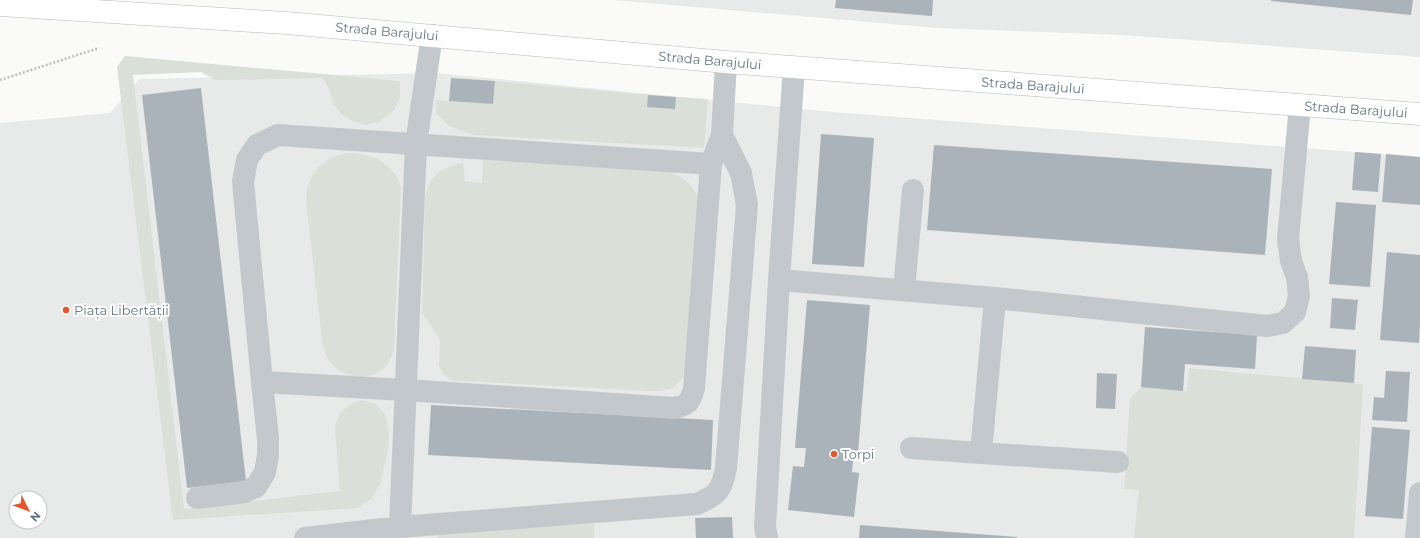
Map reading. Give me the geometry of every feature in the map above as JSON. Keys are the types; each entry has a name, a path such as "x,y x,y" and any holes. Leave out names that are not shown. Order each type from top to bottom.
{"main road":[{"name":"Strada Barajului","path":"0,5 286,23 726,62 1420,114"}],"lane":[{"path":"400,527 416,144 432,35"},
{"path":"262,382 674,408 685,406 691,399 694,388 711,164 722,134 726,62"},
{"path":"767,538 765,527 779,280 794,67"},
{"path":"779,280 995,298 1267,326 1284,323 1295,312 1299,296 1297,277 1291,261 1288,239 1300,105"},
{"path":"305,538 400,527 697,504 713,496 722,485 726,468 747,205 741,173 722,134"},
{"path":"197,498 244,492 256,487 265,472 268,455 268,439 243,182 247,160 258,145 278,135 711,164"},
{"path":"904,290 913,190"},
{"path":"981,453 995,298"},
{"path":"911,448 1118,462"},
{"path":"1412,534 1420,493"}],"path":[{"path":"0,80 99,48"}],"shaded area":[{"path":"613,0 1420,0 1420,57 1122,35 938,28"},
{"path":"125,56 400,81 400,98 394,110 379,122 366,125 353,121 341,114 333,103 330,91 323,78 216,80 201,72 133,75 184,509 340,491 335,427 340,413 351,404 362,400 376,404 385,415 389,431 388,450 380,484 372,498 358,508 173,520 117,67"},
{"path":"436,73 833,112 1420,157 1420,538 0,538 0,123 110,113 139,79"},
{"path":"495,81 648,95 647,107 676,97 708,99 704,148 473,135 449,126 437,114 436,100 493,104"},
{"path":"346,153 362,154 378,159 390,168 397,176 401,188 394,348 390,360 382,370 376,374 362,377 340,371 329,361 326,354 322,340 306,200 309,182 317,169 329,160"},
{"path":"483,160 671,172 689,184 696,192 701,202 686,374 678,383 667,390 650,391 453,381 444,375 439,366 440,340 422,313 425,199 430,183 437,174 442,170 463,162 465,181 482,183"},
{"path":"1189,368 1363,384 1354,538 1134,538 1139,490 1124,489 1130,399 1141,387 1187,391"},
{"path":"594,524 594,538 437,538 439,533 455,529"}],"building":[{"path":"836,0 933,0 932,16 835,8"},
{"path":"1271,0 1413,0 1411,15"},
{"path":"451,78 495,81 493,104 449,101"},
{"path":"201,88 246,481 187,488 142,95"},
{"path":"648,95 676,97 675,109 647,107"},
{"path":"821,134 874,138 864,267 812,264"},
{"path":"934,145 1272,169 1265,255 927,230"},
{"path":"1355,152 1381,154 1378,192 1352,190"},
{"path":"1386,154 1420,157 1420,205 1382,202"},
{"path":"1336,202 1376,205 1370,287 1329,284"},
{"path":"1387,252 1420,255 1419,343 1380,340"},
{"path":"1332,298 1358,300 1355,330 1330,328"},
{"path":"807,300 870,305 858,453 854,452 852,472 859,473 854,517 788,510 793,466 804,467 806,448 795,448"},
{"path":"1145,327 1257,335 1255,369 1185,364 1183,391 1141,387"},
{"path":"1305,346 1356,350 1354,383 1302,379"},
{"path":"1386,371 1410,372 1407,422 1372,420 1374,397 1384,398"},
{"path":"1097,373 1117,374 1115,409 1096,408"},
{"path":"431,405 713,420 711,470 428,455"},
{"path":"1372,427 1410,430 1403,519 1365,516"},
{"path":"732,517 733,538 696,538 695,518"},
{"path":"860,525 1017,537 1017,538 859,538"}],"place":[{"name":"Piața Libertății","path":"66,310"},
{"name":"Torpi","path":"834,454"}]}
